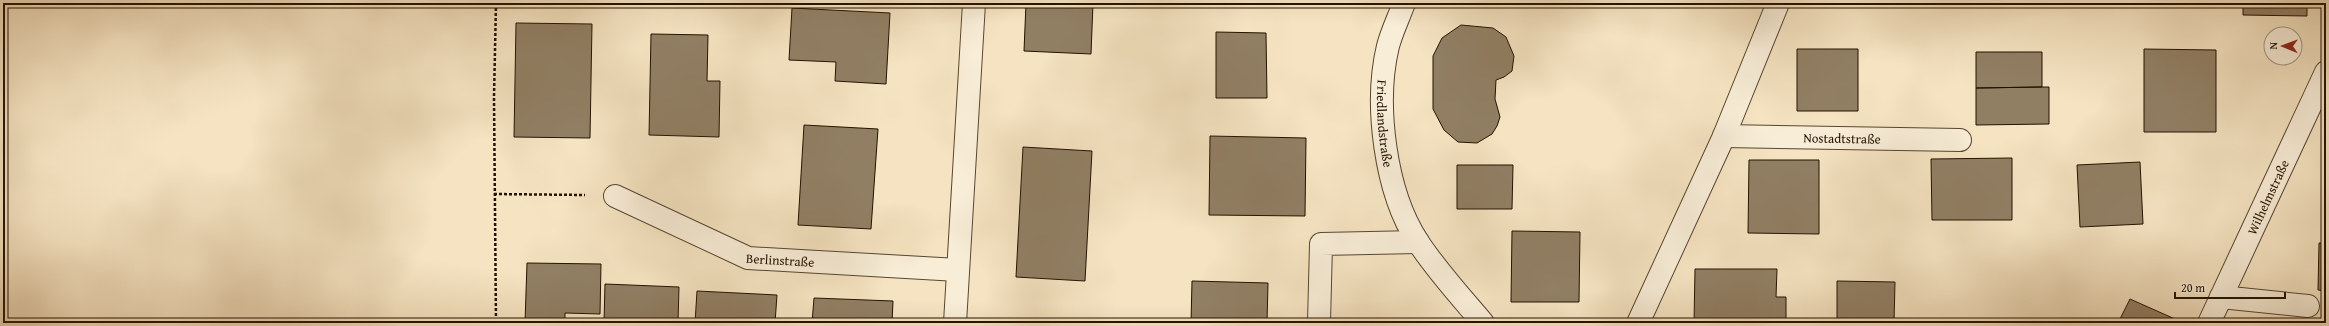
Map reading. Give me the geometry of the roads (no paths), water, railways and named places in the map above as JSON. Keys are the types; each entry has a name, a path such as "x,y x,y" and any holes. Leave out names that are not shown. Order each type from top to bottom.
{"street":[{"path":"955,323 974,3"},
{"name":"Friedlandstraße","path":"1404,3 1388,46 1382,92 1384,135 1392,178 1401,210 1418,242 1483,323"},
{"path":"1638,323 1724,136 1778,3"},
{"name":"Wilhelmstraße","path":"2209,323 2326,72"},
{"name":"Nostadtstraße","path":"1724,136 1960,140"},
{"name":"Berlinstraße","path":"615,196 748,258 958,270"},
{"path":"1319,323 1321,244 1418,242"},
{"path":"2221,297 2308,306"}]}
